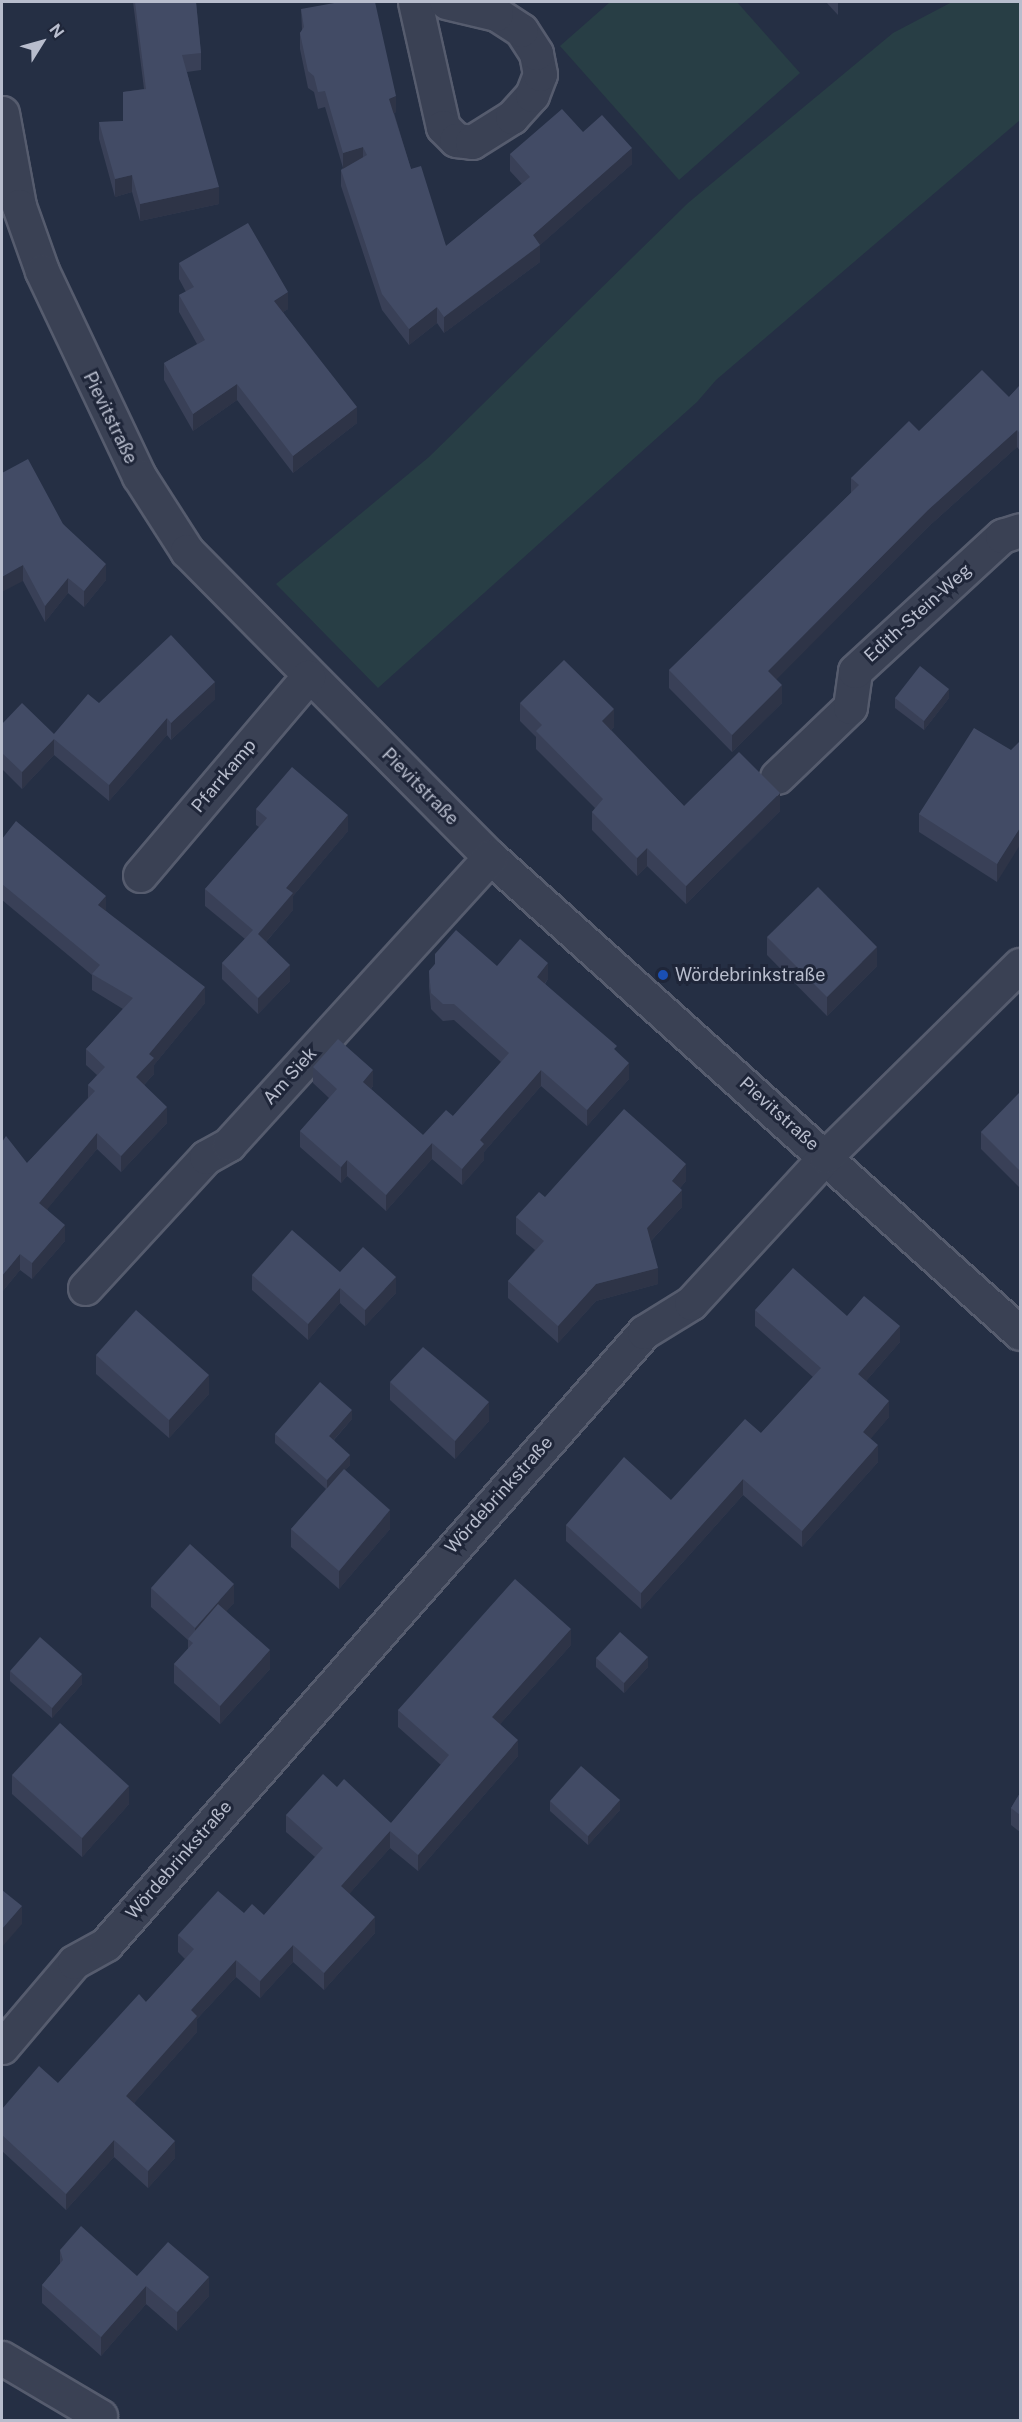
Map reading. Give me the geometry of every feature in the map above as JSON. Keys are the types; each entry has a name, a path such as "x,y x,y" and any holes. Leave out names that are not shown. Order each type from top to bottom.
{"street":[{"path":"415,2 443,127 456,140 472,141 512,117 532,95 540,74 536,53 521,30 496,14 446,2"},
{"name":"Pievitstraße","path":"2,113 19,206 42,271 139,476 187,550 308,677 490,857 826,1156 1020,1333"},
{"name":"Edith-Stein-Weg","path":"777,777 850,707 855,671 1014,540"},
{"name":"Pfarrkamp","path":"140,875 308,677"},
{"name":"Am Siek","path":"85,1288 207,1157 229,1144 490,857"},
{"name":"Wördebrinkstraße","path":"2,2047 74,1962 106,1944 644,1332 691,1303 826,1156 1020,965"},
{"path":"2,2358 100,2416"}],"shaded area":[{"path":"610,2 737,2 800,73 679,180 560,46"},
{"path":"952,2 1020,2 1020,120 716,380 697,402 378,688 276,584 429,457 688,203 893,33"}],"building":[{"path":"135,2 196,2 201,53 182,55 219,187 140,204 132,175 115,179 99,122 123,121 123,92 146,89"},
{"path":"340,2 375,2 396,96 389,99 411,169 421,166 446,246 530,177 510,154 562,109 583,132 602,115 632,148 533,235 540,245 444,317 437,307 409,329 382,294 341,170 367,155 363,147 343,153 325,91 318,92 314,76 308,71 300,33 304,27 301,9"},
{"path":"248,223 288,292 274,301 357,407 293,456 237,384 193,414 164,363 205,340 179,295 194,287 179,263"},
{"path":"982,370 1009,397 1020,385 1020,433 1017,430 928,510 768,671 782,685 732,735 669,670 859,485 851,478 909,421 919,431"},
{"path":"28,459 63,524 106,564 84,591 68,578 45,606 23,565 2,577 2,473"},
{"path":"171,635 215,682 171,723 167,718 109,785 54,739 22,772 2,753 2,724 22,703 54,734 88,694 99,703"},
{"path":"564,660 614,709 602,721 684,806 739,752 780,793 686,886 647,848 637,858 592,812 603,799 536,731 542,725 520,703"},
{"path":"920,666 949,689 924,721 895,698"},
{"path":"974,728 1011,750 1020,741 1020,828 997,864 919,814"},
{"path":"292,767 348,815 286,888 293,893 258,934 290,965 258,998 222,963 253,930 205,889 267,818 256,809"},
{"path":"16,821 106,896 98,905 205,987 149,1054 154,1058 136,1077 167,1107 121,1156 97,1133 39,1203 65,1225 32,1263 20,1254 2,1276 2,1142 6,1136 27,1163 95,1091 88,1085 105,1067 86,1049 133,998 92,974 100,965 2,884 2,839"},
{"path":"818,887 877,947 827,997 767,937"},
{"path":"456,930 497,966 520,939 548,963 537,977 617,1046 614,1049 629,1063 587,1110 541,1070 480,1140 484,1144 462,1169 432,1143 386,1195 347,1160 341,1167 300,1131 337,1089 313,1067 338,1039 373,1070 363,1082 423,1135 446,1110 453,1116 509,1053 454,1004 443,1004 431,993 429,971 435,964 435,954"},
{"path":"1020,1094 1020,1171 981,1132"},
{"path":"624,1109 686,1164 672,1181 682,1190 647,1228 658,1268 596,1284 558,1326 508,1281 544,1241 516,1217 539,1192 545,1197"},
{"path":"292,1230 340,1272 363,1247 396,1277 365,1310 340,1288 308,1324 252,1275"},
{"path":"793,1268 847,1316 864,1296 900,1326 858,1374 889,1401 863,1432 878,1445 802,1531 743,1479 641,1593 566,1525 624,1457 671,1500 745,1419 761,1433 821,1368 755,1310"},
{"path":"136,1310 209,1375 169,1420 96,1355"},
{"path":"423,1347 489,1402 455,1441 390,1382"},
{"path":"320,1382 352,1410 329,1436 350,1455 327,1480 275,1434"},
{"path":"344,1469 390,1510 339,1571 291,1529"},
{"path":"190,1544 234,1584 195,1628 151,1588"},
{"path":"515,1579 571,1629 492,1717 518,1740 418,1855 390,1831 341,1886 375,1917 324,1973 293,1945 260,1981 236,1960 191,2010 197,2016 126,2096 175,2141 148,2171 114,2140 66,2194 2,2135 2,2109 39,2066 58,2083 139,1994 146,2002 194,1949 178,1935 218,1891 244,1913 252,1904 264,1915 323,1848 286,1815 323,1774 337,1787 344,1779 391,1823 449,1755 398,1710"},
{"path":"218,1604 270,1650 220,1706 174,1664 193,1643 188,1639"},
{"path":"620,1632 648,1657 624,1683 596,1658"},
{"path":"40,1637 82,1674 52,1708 10,1671"},
{"path":"60,1723 129,1786 82,1838 12,1775"},
{"path":"581,1766 620,1800 588,1836 550,1801"},
{"path":"1020,1793 1020,1815 1011,1808"},
{"path":"2,1890 22,1906 2,1929"},
{"path":"81,2226 137,2276 168,2242 209,2277 177,2312 146,2286 101,2337 42,2285 63,2260 60,2250"}],"place":[{"name":"Wördebrinkstraße","path":"663,975"}]}
